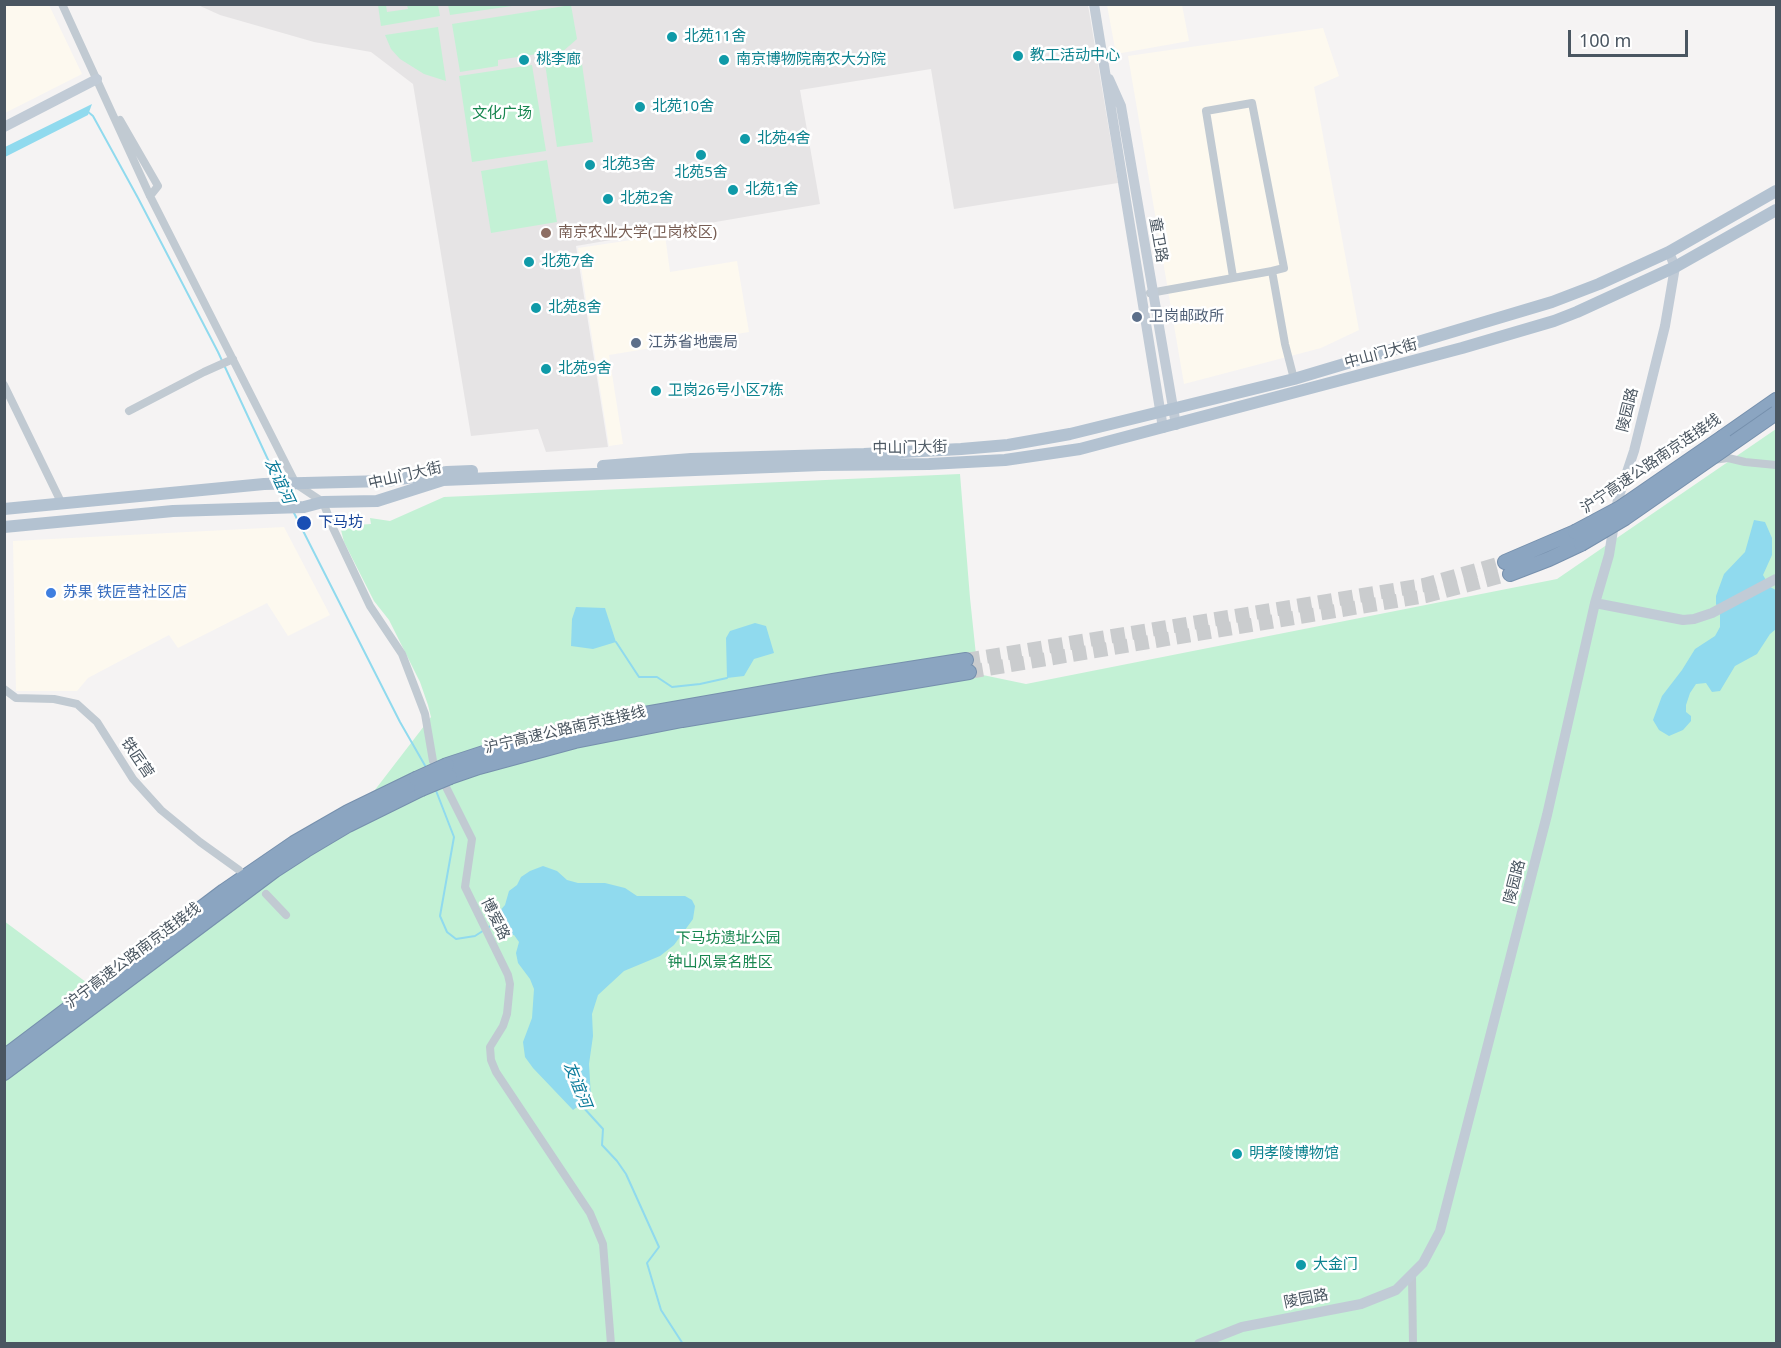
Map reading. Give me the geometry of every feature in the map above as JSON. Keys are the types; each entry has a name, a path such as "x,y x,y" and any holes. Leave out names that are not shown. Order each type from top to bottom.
{"highway":[{"name":"沪宁高速公路南京连接线","path":"1508,568 1549,559 1604,518 1776,400"},
{"name":"沪宁高速公路南京连接线","path":"1578,538 1625,518 1776,413"},
{"name":"沪宁高速公路南京连接线","path":"4,1057 224,891 294,843 348,812 514,743 622,718 833,681 967,666"},
{"name":"沪宁高速公路南京连接线","path":"4,1073 275,870 418,784"}],"main road":[{"name":"中山门大街","path":"4,508 264,484 386,481 447,472 961,449 1070,434 1294,379 1552,302 1599,284 1669,252 1776,190"},
{"name":"中山门大街","path":"4,527 173,512 304,507 323,502 377,501 443,480 821,465 929,464 1005,460 1080,449 1462,348 1554,321 1674,267 1776,210"}],"street":[{"path":"62,4 150,196 231,360 297,484 323,502"},
{"name":"童卫路","path":"1094,4 1163,428"},
{"name":"童卫路","path":"1102,62 1120,106 1176,425"},
{"path":"4,127 98,79"},
{"path":"1140,294 1284,268 1252,103 1206,111 1233,277"},
{"path":"1669,252 1674,267"},
{"name":"陵园路","path":"1199,1344 1242,1327 1361,1304 1396,1290 1423,1263 1440,1230 1550,806 1595,603 1609,555 1618,499 1634,451 1665,326 1674,267"},
{"path":"1272,271 1285,344 1294,379"},
{"path":"129,411 231,360"},
{"path":"4,385 61,502"},
{"path":"1618,499 1648,502 1711,460 1728,458 1776,465"},
{"name":"博爱路","path":"323,502 370,606 402,654 425,714 433,761 472,840 465,887 507,975 510,995 507,1014 490,1047 491,1060 496,1072 590,1213 603,1244 610,1344"},
{"path":"1595,603 1683,620 1712,614 1776,580"},
{"name":"铁匠营","path":"4,689 16,698 54,699 77,704 97,722 133,780 161,810 239,870"},
{"path":"266,894 286,915"},
{"path":"1412,1276 1413,1344"}],"shaded area":[{"path":"5,4 49,5 82,74 5,113"},
{"name":"南京农业大学(卫岗校区)","path":"198,5 1088,5 1118,183 954,209 931,69 800,90 820,204 576,246 608,447 546,452 538,429 471,436 413,84 371,52 314,42 220,15"},
{"path":"1107,5 1182,5 1189,41 1116,54"},
{"path":"1323,28 1339,76 1314,87 1359,330 1321,348 1184,384 1128,56"},
{"name":"江苏省地震局","path":"665,235 670,272 737,261 749,332 609,355 623,444 609,446 578,248"},
{"path":"284,527 330,615 288,636 267,603 178,648 169,635 88,678 77,691 16,691 13,541"}],"green space":[{"path":"448,4 519,5 450,15"},
{"path":"378,5 386,5 387,12 408,9 407,5 438,5 440,16 381,26"},
{"path":"571,5 577,39 561,53 551,57 550,52 498,60 498,66 460,72 452,24"},
{"path":"438,27 446,81 424,74 400,59 391,49 385,35"},
{"path":"572,59 573,65 582,64 593,142 557,147 545,63"},
{"name":"文化广场","path":"532,65 546,151 472,162 459,76"},
{"path":"547,160 557,222 491,233 481,171"},
{"name":"钟山风景名胜区","path":"1776,429 1776,1343 5,1343 4,921 106,997 348,825 431,717 420,682 389,620 374,601 344,542 340,526 371,524 370,518 390,521 444,497 960,474 978,674 1026,684 1557,579"}],"water":[{"path":"92,104 88,115 5,157 5,147"},
{"path":"1754,520 1765,522 1772,538 1772,555 1763,575 1770,587 1776,590 1776,629 1757,654 1735,666 1720,691 1712,692 1706,683 1696,684 1686,705 1686,712 1691,716 1691,721 1683,730 1669,736 1659,730 1653,720 1662,696 1695,649 1715,636 1720,627 1716,596 1724,574 1745,552"},
{"path":"576,607 605,608 616,642 593,649 571,646 572,619"},
{"path":"755,623 766,626 774,653 754,659 744,676 727,678 726,638 730,631"},
{"path":"543,866 557,871 567,880 578,883 605,883 625,888 637,896 685,896 692,900 695,906 693,919 674,945 660,956 624,971 598,995 592,1014 593,1036 589,1064 591,1097 573,1110 525,1057 523,1042 532,1018 534,989 530,979 518,963 516,953 519,942 514,935 496,933 491,921 505,905 509,891 517,885 521,877"}],"waterway":[{"name":"友谊河","path":"87,111 93,116 138,198 218,352 277,479"},
{"name":"友谊河","path":"282,489 289,503"},
{"name":"友谊河","path":"293,511 400,722 427,769"},
{"path":"616,642 639,677 657,677 672,687 727,678"},
{"name":"友谊河","path":"435,788 454,837 440,916 447,932 456,939 475,936 492,925"},
{"name":"友谊河","path":"581,1101 583,1107 603,1129 602,1145 626,1174 659,1247 647,1263 661,1310 683,1344"}],"tunnel":[{"path":"966,660 1424,585 1505,562"},
{"path":"969,672 1426,596 1510,574"}],"place":[{"name":"北苑11舍","path":"672,37"},
{"name":"教工活动中心","path":"1018,56"},
{"name":"桃李廊","path":"524,60"},
{"name":"南京博物院南农大分院","path":"724,60"},
{"name":"北苑10舍","path":"640,107"},
{"name":"北苑4舍","path":"745,139"},
{"name":"北苑5舍","path":"701,155"},
{"name":"北苑3舍","path":"590,165"},
{"name":"北苑1舍","path":"733,190"},
{"name":"北苑2舍","path":"608,199"},
{"name":"南京农业大学(卫岗校区)","path":"546,233"},
{"name":"北苑7舍","path":"529,262"},
{"name":"北苑8舍","path":"536,308"},
{"name":"卫岗邮政所","path":"1137,317"},
{"name":"江苏省地震局","path":"636,343"},
{"name":"北苑9舍","path":"546,369"},
{"name":"卫岗26号小区7栋","path":"656,391"},
{"name":"下马坊","path":"304,523"},
{"name":"苏果 铁匠营社区店","path":"51,593"},
{"name":"明孝陵博物馆","path":"1237,1154"},
{"name":"大金门","path":"1301,1265"}],"park label":[{"name":"下马坊遗址公园","path":"728,939"}]}
